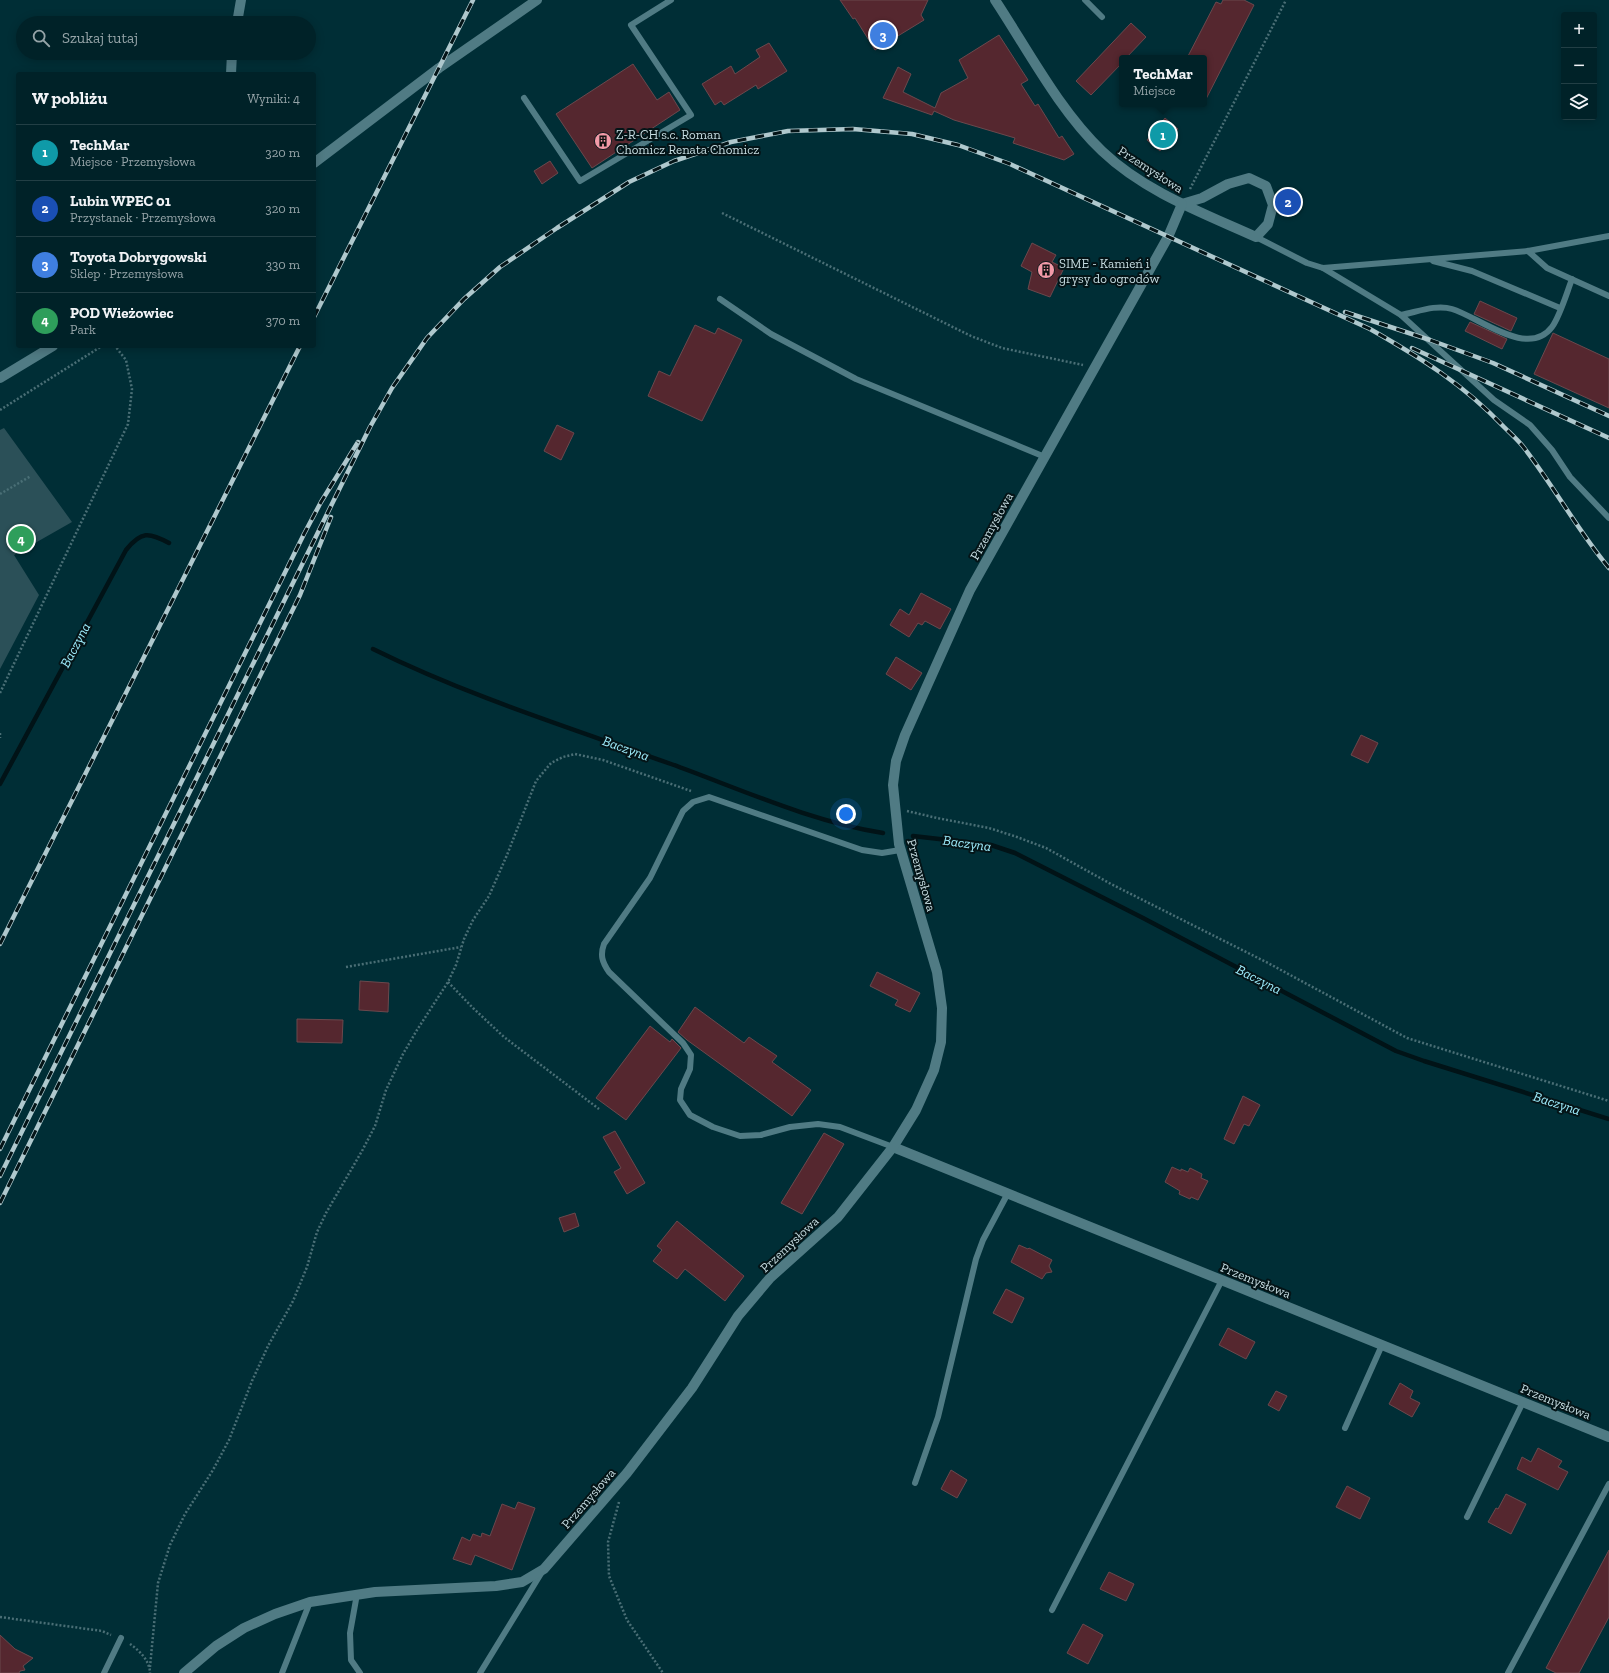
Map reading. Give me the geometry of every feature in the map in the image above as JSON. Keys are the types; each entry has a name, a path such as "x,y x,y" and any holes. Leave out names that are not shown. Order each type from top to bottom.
{"street":[{"path":"238,16 241,0"},
{"path":"316,161 439,68 537,0"},
{"name":"Przemysłowa","path":"184,1673 216,1646 244,1628 275,1614 310,1602 375,1592 496,1586 522,1582 544,1569 632,1467 692,1388 738,1316 770,1278 838,1217 893,1147 916,1110 934,1070 941,1042 942,1008 937,972 900,850 893,785 896,761 905,735 970,590 1168,237 1182,204 1124,169 1103,152 1083,132 1063,106 995,0"},
{"path":"231,72 232,60"},
{"path":"1250,178 1266,186 1274,205 1268,224 1256,237 1182,204 1202,198 1228,184 1250,178"},
{"path":"0,378 50,348"},
{"name":"Przemysłowa","path":"893,1147 1609,1436"}],"lane":[{"path":"524,98 580,181 691,115 631,25 671,0"},
{"path":"1085,0 1102,17"},
{"path":"1323,268 1528,251 1609,236"},
{"path":"1256,237 1307,263 1323,268 1402,315 1494,400 1530,425 1552,450 1570,477 1609,518"},
{"path":"1528,251 1546,268 1609,296"},
{"path":"1428,259 1472,271 1560,308"},
{"path":"1402,315 1439,307 1452,309 1517,339 1531,339 1543,334 1552,327 1572,279"},
{"path":"720,299 771,334 856,379 1045,457"},
{"path":"893,1147 840,1127 818,1124 790,1127 761,1135 740,1136 712,1127 690,1115 680,1100 681,1089 690,1069 691,1055 683,1043 609,972 603,963 601,953 604,944 650,878 683,811 693,802 709,797 862,850 882,853 900,850"},
{"path":"915,1483 938,1417 960,1318 976,1259 983,1240 1008,1193"},
{"path":"1052,1610 1222,1280"},
{"path":"1345,1428 1382,1345"},
{"path":"1467,1517 1523,1402"},
{"path":"1508,1673 1609,1484"},
{"path":"480,1673 544,1569"},
{"path":"358,1594 350,1633 351,1660 360,1673"},
{"path":"282,1673 310,1602"},
{"path":"104,1673 121,1638"}],"path":[{"path":"1182,204 1286,0"},
{"path":"722,213 971,336 1002,348 1095,368"},
{"path":"0,410 99,348"},
{"path":"0,693 128,424 132,389 126,360 117,348"},
{"path":"0,494 31,476"},
{"path":"0,733 0,738"},
{"path":"150,1673 158,1583 170,1545 185,1514 213,1470 229,1440 252,1381 268,1346 293,1301 317,1232 326,1213 362,1151 374,1126 386,1090 403,1054 448,982 473,920 492,889 507,855 536,781 551,763 563,757 575,754 603,760 709,797"},
{"path":"895,808 989,828 1046,848 1111,884 1268,963 1406,1038 1609,1101"},
{"path":"346,967 461,947"},
{"path":"448,982 504,1037 599,1109"},
{"path":"621,1496 608,1542 609,1576 627,1620 663,1673"},
{"path":"0,1618 102,1631 121,1638 139,1650 150,1667"}],"shaded area":[{"path":"4,428 72,522 14,555 39,595 0,669 0,430"}],"building":[{"path":"840,0 928,0 921,15 924,20 875,50 855,18 853,19"},
{"path":"1223,0 1244,0 1254,5 1207,97 1207,55 1189,55 1216,2 1221,4"},
{"path":"1131,23 1146,37 1129,55 1119,55 1119,66 1091,95 1076,81"},
{"path":"999,35 1028,80 1021,84 1035,106 1038,104 1059,138 1062,136 1074,154 1064,160 1013,143 1015,138 954,120 934,111 932,115 883,98 898,67 911,74 903,92 935,108 941,93 968,78 959,60"},
{"path":"769,43 787,71 758,89 756,85 724,105 721,101 715,105 702,84 731,66 735,74 760,57 756,50"},
{"name":"Z-R-CH s.c. Roman Chomicz Renata Chomicz","path":"633,64 657,100 669,92 680,110 592,168 556,114"},
{"path":"1165,118 1178,129 1160,151 1147,140"},
{"path":"550,161 558,173 542,184 534,171"},
{"name":"SIME - Kamień i grysy do ogrodów","path":"1032,243 1056,255 1052,262 1064,268 1050,297 1028,289 1032,272 1021,266"},
{"path":"1480,301 1517,318 1511,331 1474,314"},
{"path":"1470,322 1507,339 1502,349 1465,331"},
{"path":"695,325 715,334 718,328 742,340 702,421 648,396 659,371 670,376"},
{"path":"1553,333 1609,359 1609,408 1534,374"},
{"path":"557,425 574,433 561,460 544,451"},
{"path":"921,593 951,609 940,629 925,621 922,625 918,623 909,637 890,625 900,609 909,615"},
{"path":"896,657 922,673 911,690 886,674"},
{"path":"1361,735 1378,743 1368,763 1351,755"},
{"path":"877,972 920,993 910,1012 895,1005 898,1000 870,986"},
{"path":"360,981 389,983 388,1012 359,1010"},
{"path":"695,1007 744,1043 749,1037 777,1056 772,1062 811,1090 792,1116 678,1032"},
{"path":"297,1019 343,1020 342,1043 297,1042"},
{"path":"650,1026 670,1042 672,1039 681,1048 626,1120 596,1098"},
{"path":"1243,1096 1260,1105 1249,1126 1244,1124 1234,1144 1224,1139"},
{"path":"615,1131 645,1183 627,1194 614,1172 621,1168 603,1137"},
{"path":"824,1133 844,1144 802,1214 781,1203"},
{"path":"1172,1167 1188,1172 1190,1168 1202,1174 1201,1178 1208,1181 1198,1200 1191,1197 1190,1199 1179,1194 1180,1191 1165,1182"},
{"path":"575,1213 579,1226 564,1232 559,1218"},
{"path":"677,1221 744,1276 725,1301 685,1269 677,1279 653,1261 662,1250 657,1246"},
{"path":"1019,1245 1028,1249 1029,1248 1052,1260 1049,1266 1052,1272 1046,1273 1042,1279 1011,1262"},
{"path":"1006,1289 1024,1298 1012,1323 993,1313"},
{"path":"1228,1328 1255,1342 1246,1359 1219,1345"},
{"path":"1400,1383 1413,1391 1410,1398 1420,1403 1412,1417 1389,1404"},
{"path":"1276,1391 1287,1396 1279,1411 1268,1405"},
{"path":"1538,1448 1562,1461 1558,1467 1568,1472 1558,1490 1517,1469 1522,1457 1531,1462"},
{"path":"951,1470 967,1480 957,1498 941,1489"},
{"path":"1347,1486 1370,1498 1360,1519 1336,1507"},
{"path":"1506,1494 1526,1504 1511,1534 1488,1522 1496,1508 1498,1509"},
{"path":"518,1502 535,1508 512,1570 475,1555 471,1565 453,1559 462,1537 470,1541 473,1534 481,1537 482,1533 490,1536 502,1504 515,1509"},
{"path":"1609,1550 1609,1617 1579,1673 1556,1673 1546,1668"},
{"path":"1109,1572 1134,1584 1126,1601 1100,1589"},
{"path":"1083,1624 1103,1635 1088,1664 1067,1653"},
{"path":"0,1635 15,1649 33,1658 23,1666 25,1670 20,1671 19,1673 0,1673"}],"waterway":[{"name":"Baczyna","path":"0,784 126,550 136,539 146,535 151,535 169,543"},
{"name":"Baczyna","path":"373,649 483,697 671,764 776,804 830,821 883,833"},
{"name":"Baczyna","path":"913,836 991,845 1015,853 1143,918 1396,1051 1609,1119"}],"railway":[{"path":"316,313 473,0"},
{"path":"0,1176 370,427 392,388 427,338 464,299 500,267 557,228 629,182 674,161 731,142 788,131 853,129 912,134 958,145 1010,164 1370,329 1424,361 1473,398 1520,443 1609,568"},
{"path":"1345,312 1430,340 1493,363 1609,416"},
{"path":"0,944 299,348"},
{"path":"1412,348 1609,438"},
{"path":"0,1149 304,534 321,502 358,442"},
{"path":"0,1203 300,595 331,517"}],"place":[{"name":"Toyota Dobrygowski","path":"883,35"},
{"name":"TechMar","path":"1163,135"},
{"name":"Z-R-CH s.c. Roman Chomicz Renata Chomicz","path":"603,141"},
{"name":"Lubin WPEC 01","path":"1288,202"},
{"name":"SIME - Kamień i grysy do ogrodów","path":"1046,270"},
{"name":"POD Wieżowiec","path":"21,539"}]}
